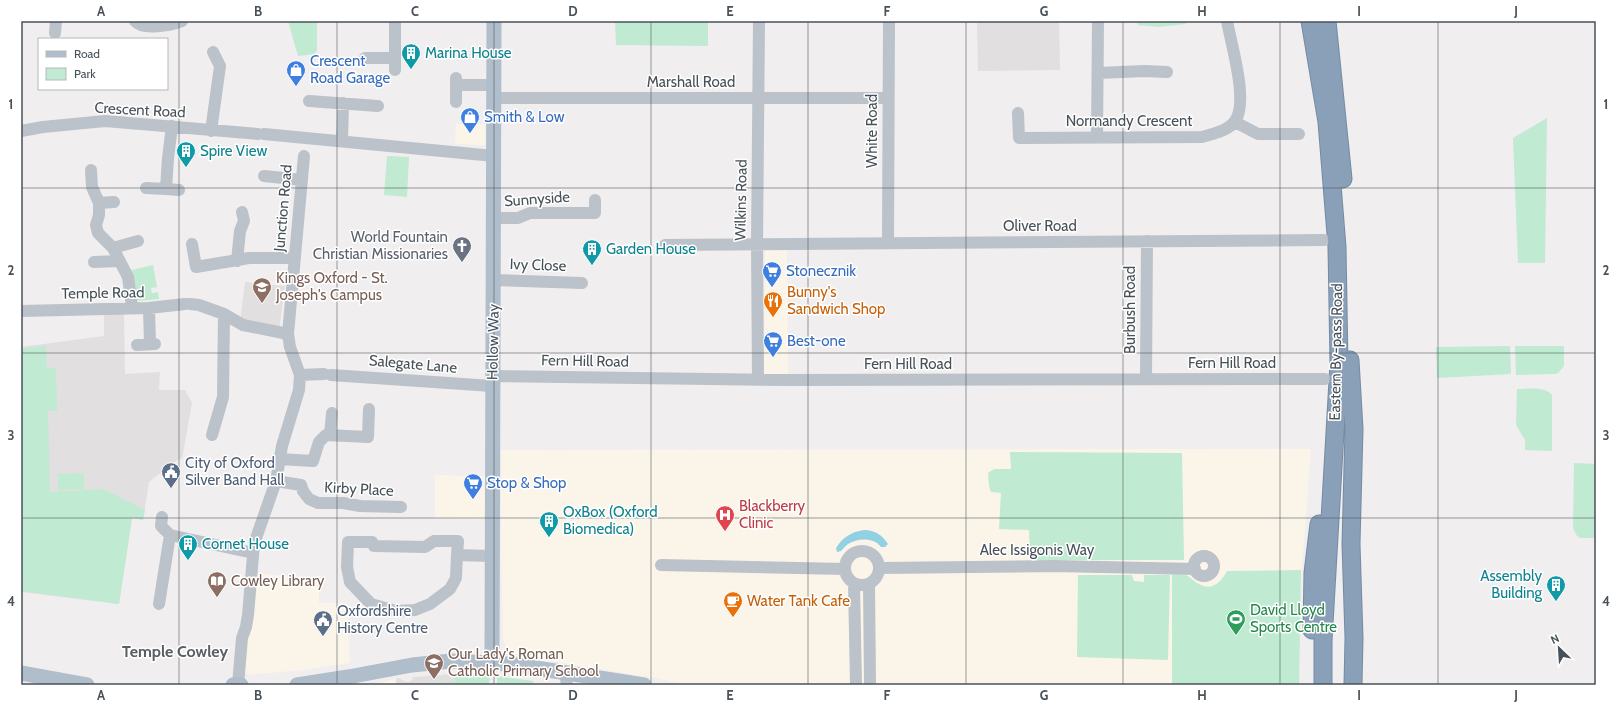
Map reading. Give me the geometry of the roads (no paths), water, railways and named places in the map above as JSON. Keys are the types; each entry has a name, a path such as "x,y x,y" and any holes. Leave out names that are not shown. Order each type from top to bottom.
{"highway":[{"name":"Eastern By-pass Road","path":"1310,21 1327,122 1337,247 1339,363 1323,641 1323,685"},
{"name":"Eastern By-pass Road","path":"1327,21 1342,152 1348,248 1350,360 1334,641 1334,685"},
{"path":"1350,360 1354,429 1351,544 1354,638 1353,685"},
{"path":"1311,685 1313,573 1322,499 1326,478 1334,458"}],"main road":[{"name":"Hollow Way","path":"492,662 494,21"},
{"path":"297,685 341,682 427,663 451,661 492,662 566,679 644,685"},
{"path":"21,673 84,685"},
{"path":"233,685 241,685"}],"street":[{"path":"135,21 139,25 159,26 172,25 182,21"},
{"path":"395,21 395,70"},
{"name":"Wilkins Road","path":"758,379 757,244 759,21"},
{"name":"White Road","path":"888,242 889,21"},
{"path":"1097,137 1098,21"},
{"path":"1227,21 1241,94 1240,111 1235,122 1258,134 1299,134"},
{"path":"211,131 220,66 213,52"},
{"path":"365,58 395,58"},
{"path":"1098,73 1145,71 1167,72"},
{"name":"Marshall Road","path":"456,102 457,82 494,92 759,98 888,98"},
{"path":"309,101 378,106"},
{"path":"342,141 343,103"},
{"name":"Normandy Crescent","path":"1018,113 1014,138 1202,137 1220,132 1235,122"},
{"name":"Crescent Road","path":"21,131 43,127 105,121 342,141 494,156"},
{"path":"166,189 172,126"},
{"name":"Junction Road","path":"288,334 305,138"},
{"path":"90,170 92,187 99,203 99,215 96,226 98,233 113,248 128,277 132,307"},
{"path":"264,176 302,180"},
{"path":"146,188 179,190"},
{"name":"Sunnyside","path":"494,218 518,218 530,213 595,213 595,200"},
{"path":"99,203 114,202"},
{"path":"237,260 240,231 244,221 242,212"},
{"name":"Oliver Road","path":"665,245 1147,240 1324,240"},
{"name":"Burbush Road","path":"1146,379 1147,240"},
{"path":"113,248 138,241"},
{"path":"192,244 196,267 237,260 270,257 294,258"},
{"path":"94,262 119,260"},
{"name":"Ivy Close","path":"493,280 582,283"},
{"name":"Temple Road","path":"21,311 132,307 149,308 187,304 199,305 224,314 243,325 288,334"},
{"path":"136,345 152,344 149,308"},
{"path":"212,435 223,398 224,314"},
{"path":"238,685 242,638 248,615 253,553 256,537 276,481 279,459 299,390 300,375 290,347 288,334"},
{"name":"Salegate Lane","path":"300,375 327,374 492,381"},
{"name":"Fern Hill Road","path":"492,381 758,379 1325,379"},
{"path":"279,459 292,461 313,461 319,442 326,435 368,437 369,409"},
{"path":"330,436 332,413"},
{"name":"Kirby Place","path":"276,481 301,485 303,491 309,499 318,503 343,503 360,506 401,507"},
{"path":"162,517 161,526 170,535 253,553"},
{"path":"159,604 170,535"},
{"path":"434,541 458,541 457,556 456,578 450,588 430,604 415,610 396,611 371,604 350,582 347,567 348,542 372,542 374,546 425,548 434,541"},
{"path":"862,551 872,554 879,562 880,568 877,578 869,584 859,585 854,584 848,578 845,569 848,558 856,552 862,551"},
{"path":"457,556 492,556"},
{"path":"661,565 845,569"},
{"name":"Alec Issigonis Way","path":"880,568 1054,566 1195,569"},
{"path":"854,584 856,685"},
{"path":"869,584 870,685"}],"water":[{"path":"864,530 872,531 878,534 888,544 885,547 881,547 874,541 861,540 852,542 841,551 837,552 836,548 845,538 855,532"}],"place":[{"name":"Marina House","path":"411,70"},
{"name":"Crescent Road Garage","path":"296,87"},
{"name":"Smith & Low","path":"470,134"},
{"name":"Spire View","path":"186,168"},
{"name":"World Fountain Christian Missionaries","path":"462,263"},
{"name":"Garden House","path":"592,266"},
{"name":"Stonecznik","path":"772,288"},
{"name":"Kings Oxford - St. Joseph's Campus","path":"262,304"},
{"name":"Bunny's Sandwich Shop","path":"773,318"},
{"name":"Best-one","path":"773,358"},
{"name":"City of Oxford Silver Band Hall","path":"171,489"},
{"name":"Stop & Shop","path":"473,500"},
{"name":"Blackberry Clinic","path":"725,532"},
{"name":"OxBox (Oxford Biomedica)","path":"549,538"},
{"name":"Cornet House","path":"188,561"},
{"name":"Cowley Library","path":"217,598"},
{"name":"Assembly Building","path":"1556,602"},
{"name":"Water Tank Cafe","path":"733,618"},
{"name":"David Lloyd Sports Centre","path":"1236,636"},
{"name":"Oxfordshire History Centre","path":"323,637"},
{"name":"Our Lady's Roman Catholic Primary School","path":"434,680"}],"district":[{"name":"Temple Cowley","path":"175,651"}]}
